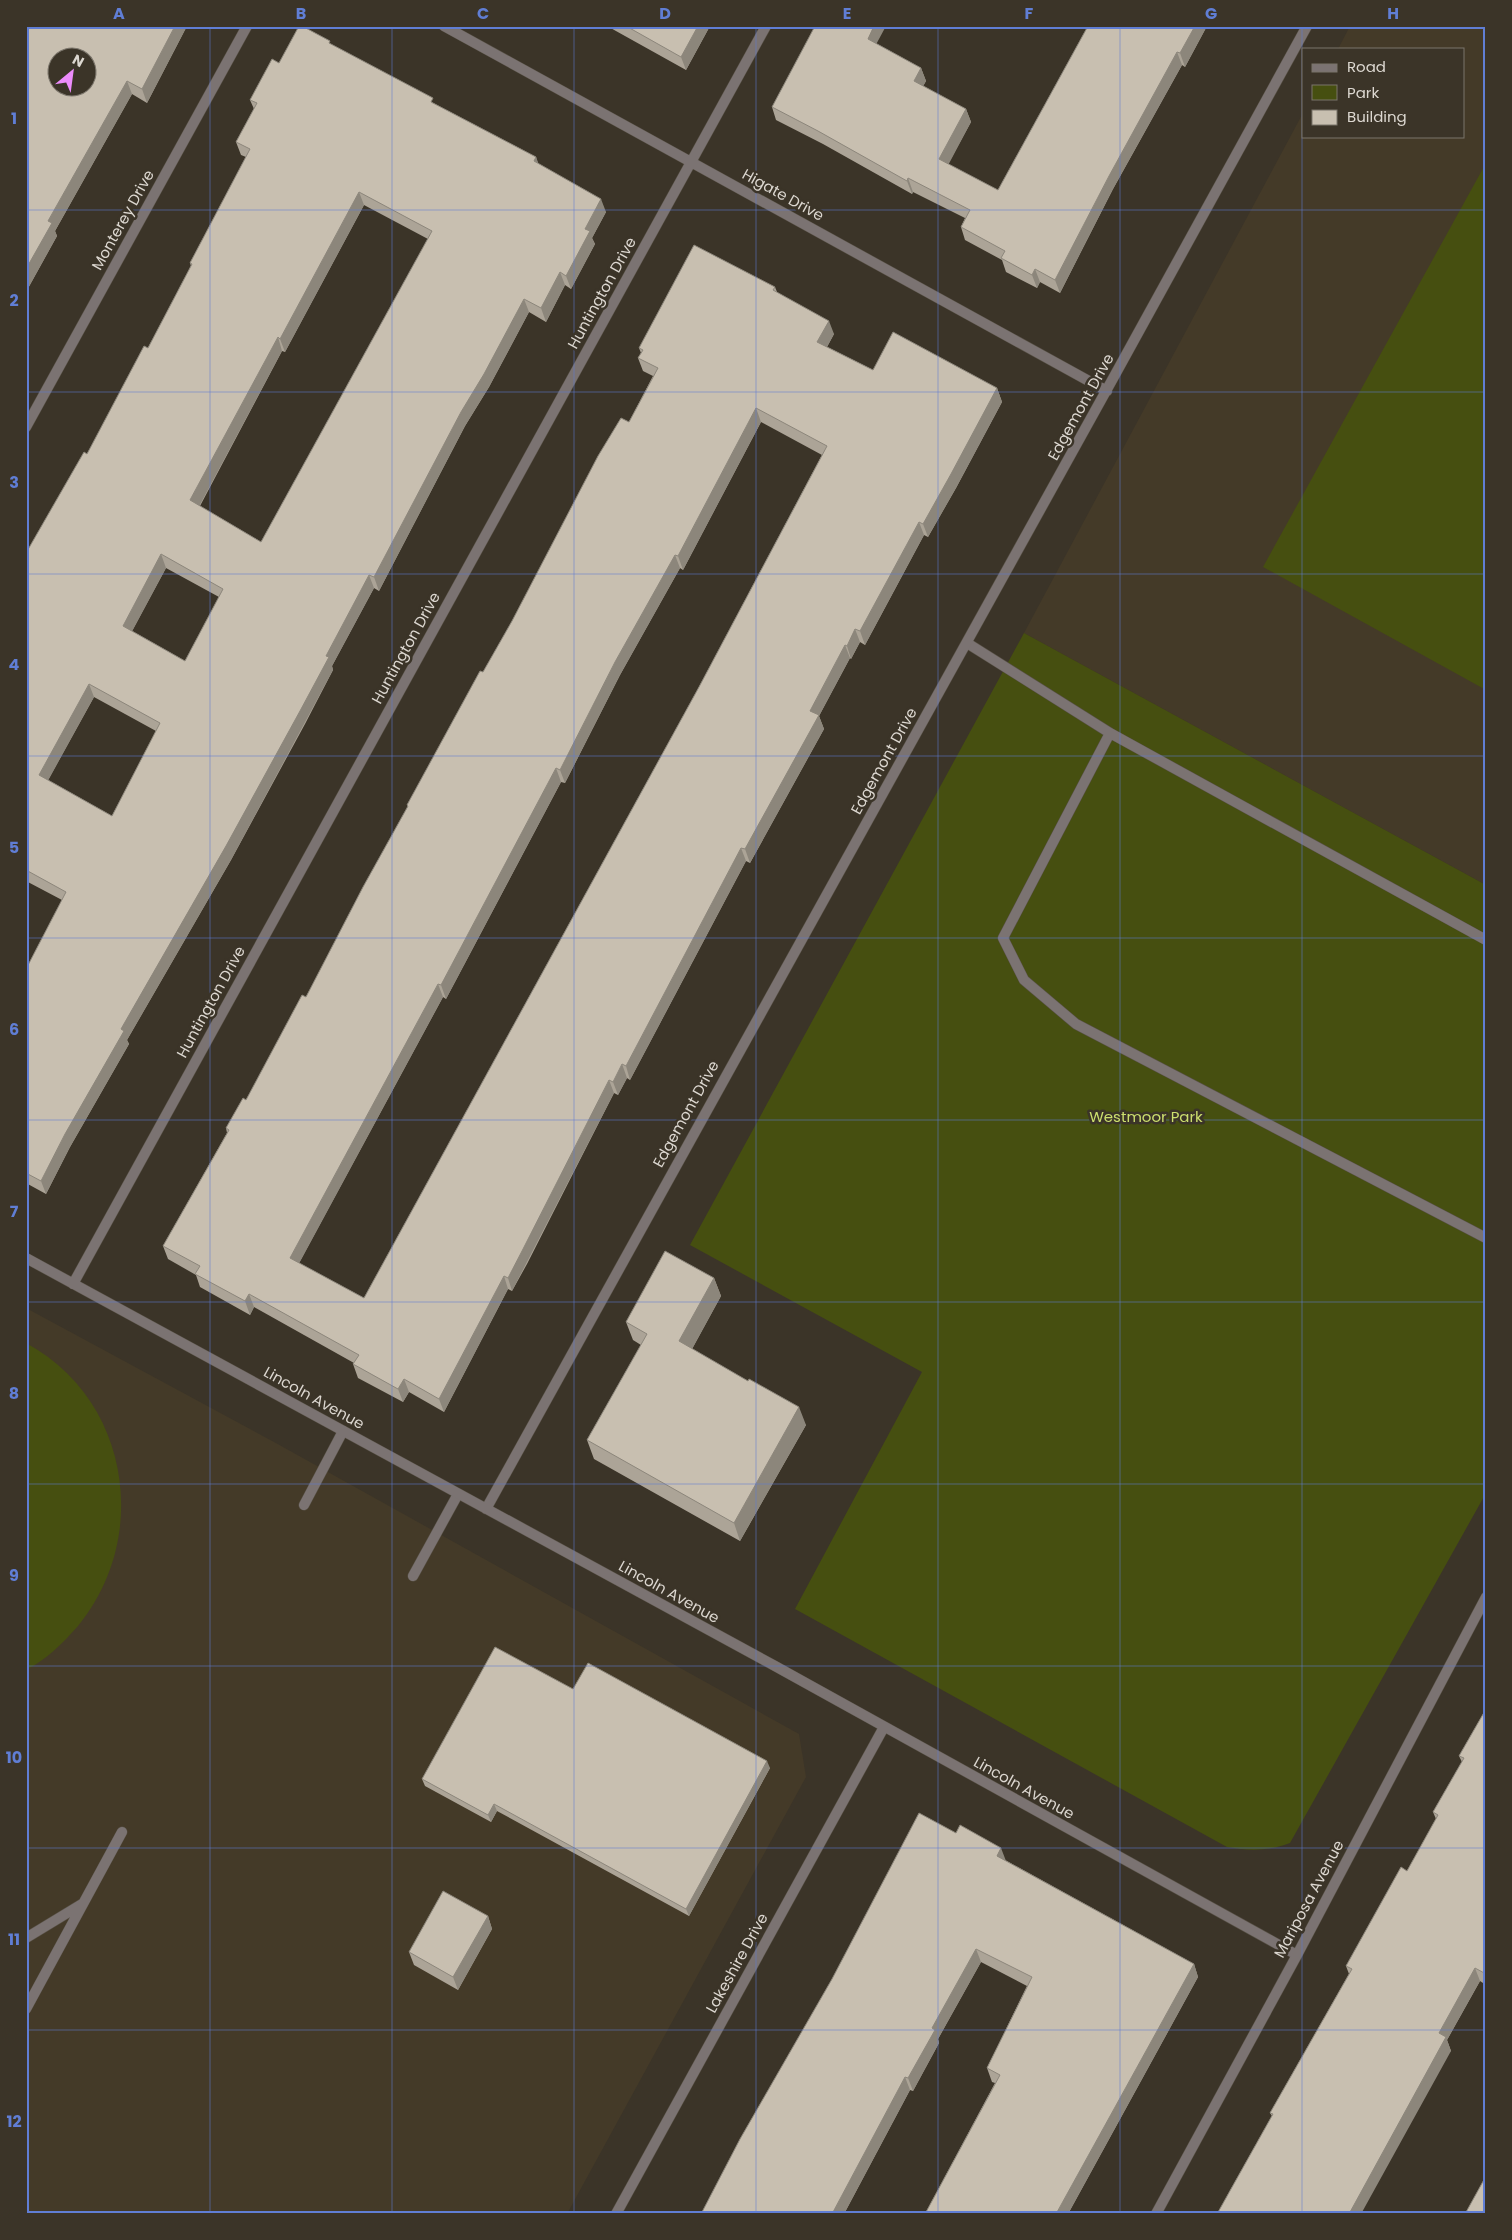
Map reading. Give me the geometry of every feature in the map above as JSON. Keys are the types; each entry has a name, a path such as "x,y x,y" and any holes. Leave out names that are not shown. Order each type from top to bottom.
{"street":[{"name":"Monterey Drive","path":"26,427 247,26"},
{"name":"Higate Drive","path":"444,26 1107,391"},
{"name":"Huntington Drive","path":"73,1284 766,26"},
{"name":"Edgemont Drive","path":"486,1509 643,1223 1107,391 1307,26"},
{"path":"967,643 1110,733 1486,940"},
{"path":"1110,733 1044,856 1003,938 1024,980 1076,1024 1486,1238"},
{"name":"Lincoln Avenue","path":"26,1258 1297,1955"},
{"path":"304,1505 342,1431"},
{"path":"413,1576 458,1494"},
{"name":"Mariposa Avenue","path":"1156,2214 1297,1955 1486,1597"},
{"name":"Lakeshire Drive","path":"616,2214 884,1727"},
{"path":"26,2009 122,1832"},
{"path":"26,1938 83,1904"}],"shaded area":[{"path":"1350,26 1486,26 1486,885 1024,633 1302,115 1302,138 1464,138 1464,48 1339,48"},
{"path":"26,1308 274,1442 799,1734 806,1777 567,2214 26,2214"}],"green space":[{"path":"1486,163 1486,690 1263,567"},
{"name":"Westmoor Park","path":"1024,633 1486,885 1486,1493 1290,1843 1274,1848 1251,1850 1227,1847 795,1609 922,1372 690,1245"},
{"path":"26,1343 61,1368 88,1398 107,1434 118,1472 121,1512 115,1552 101,1591 78,1626 66,1639 54,1651 26,1670"}],"building":[{"path":"26,26 175,26 142,89 127,81 48,221 52,223 26,269"},
{"path":"299,26 302,26 330,41 329,43 433,98 431,102 536,157 534,161 601,199 585,229 590,231 566,276 560,272 541,308 524,299 484,374 461,412 374,577 369,575 326,656 329,657 300,711 226,846 121,1029 124,1031 65,1134 41,1181 26,1173 26,969 66,892 26,870 26,553 84,452 87,454 144,346 148,348 192,264 190,263 250,149 236,142 257,103 250,100 272,59 279,63","holes":["359,192 432,231 261,542 190,500","161,554 223,589 185,661 123,626","89,684 160,723 112,816 39,775"]},
{"path":"626,26 698,26 681,57"},
{"path":"815,26 874,26 868,39 921,68 914,81 966,109 939,159 998,190 1088,26 1195,26 1180,53 1177,52 1055,280 1035,269 1032,275 1001,258 1005,251 961,227 970,210 908,178 907,181 772,107"},
{"path":"694,245 775,287 773,290 829,321 817,342 873,370 893,332 997,388 923,524 919,522 860,631 855,629 847,646 845,645 810,711 819,715 745,849 741,848 626,1066 622,1064 613,1082 609,1080 508,1278 504,1276 439,1399 404,1379 398,1389 353,1364 359,1355 249,1294 245,1301 195,1274 200,1266 163,1246 229,1130 226,1128 243,1098 246,1100 302,995 306,997 363,887 480,671 483,672 512,621 598,456 621,418 629,422 658,368 638,358 643,350 639,348","holes":["756,408 827,446 699,687 364,1298 290,1258 438,984 441,985 556,768 560,770 615,662 675,555 678,556"]},
{"path":"665,1251 714,1278 679,1341 748,1381 749,1379 799,1407 734,1523 587,1440 647,1334 626,1322"},
{"path":"495,1647 573,1689 588,1663 767,1761 686,1909 494,1804 488,1815 422,1779"},
{"path":"1486,1709 1486,1974 1475,1968 1439,2033 1446,2037 1349,2214 1217,2214 1273,2114 1270,2113 1352,1969 1346,1966 1401,1867 1407,1871 1438,1815 1433,1812 1464,1758 1459,1756"},
{"path":"919,1813 956,1833 960,1825 1001,1848 997,1856 1194,1964 1056,2214 925,2214 1000,2075 987,2068 1032,1977 976,1949 932,2028 935,2030 908,2078 905,2077 832,2214 701,2214 740,2139 832,1979"},
{"path":"443,1891 488,1916 453,1977 409,1952"},
{"path":"1486,2176 1486,2214 1465,2214"}]}
